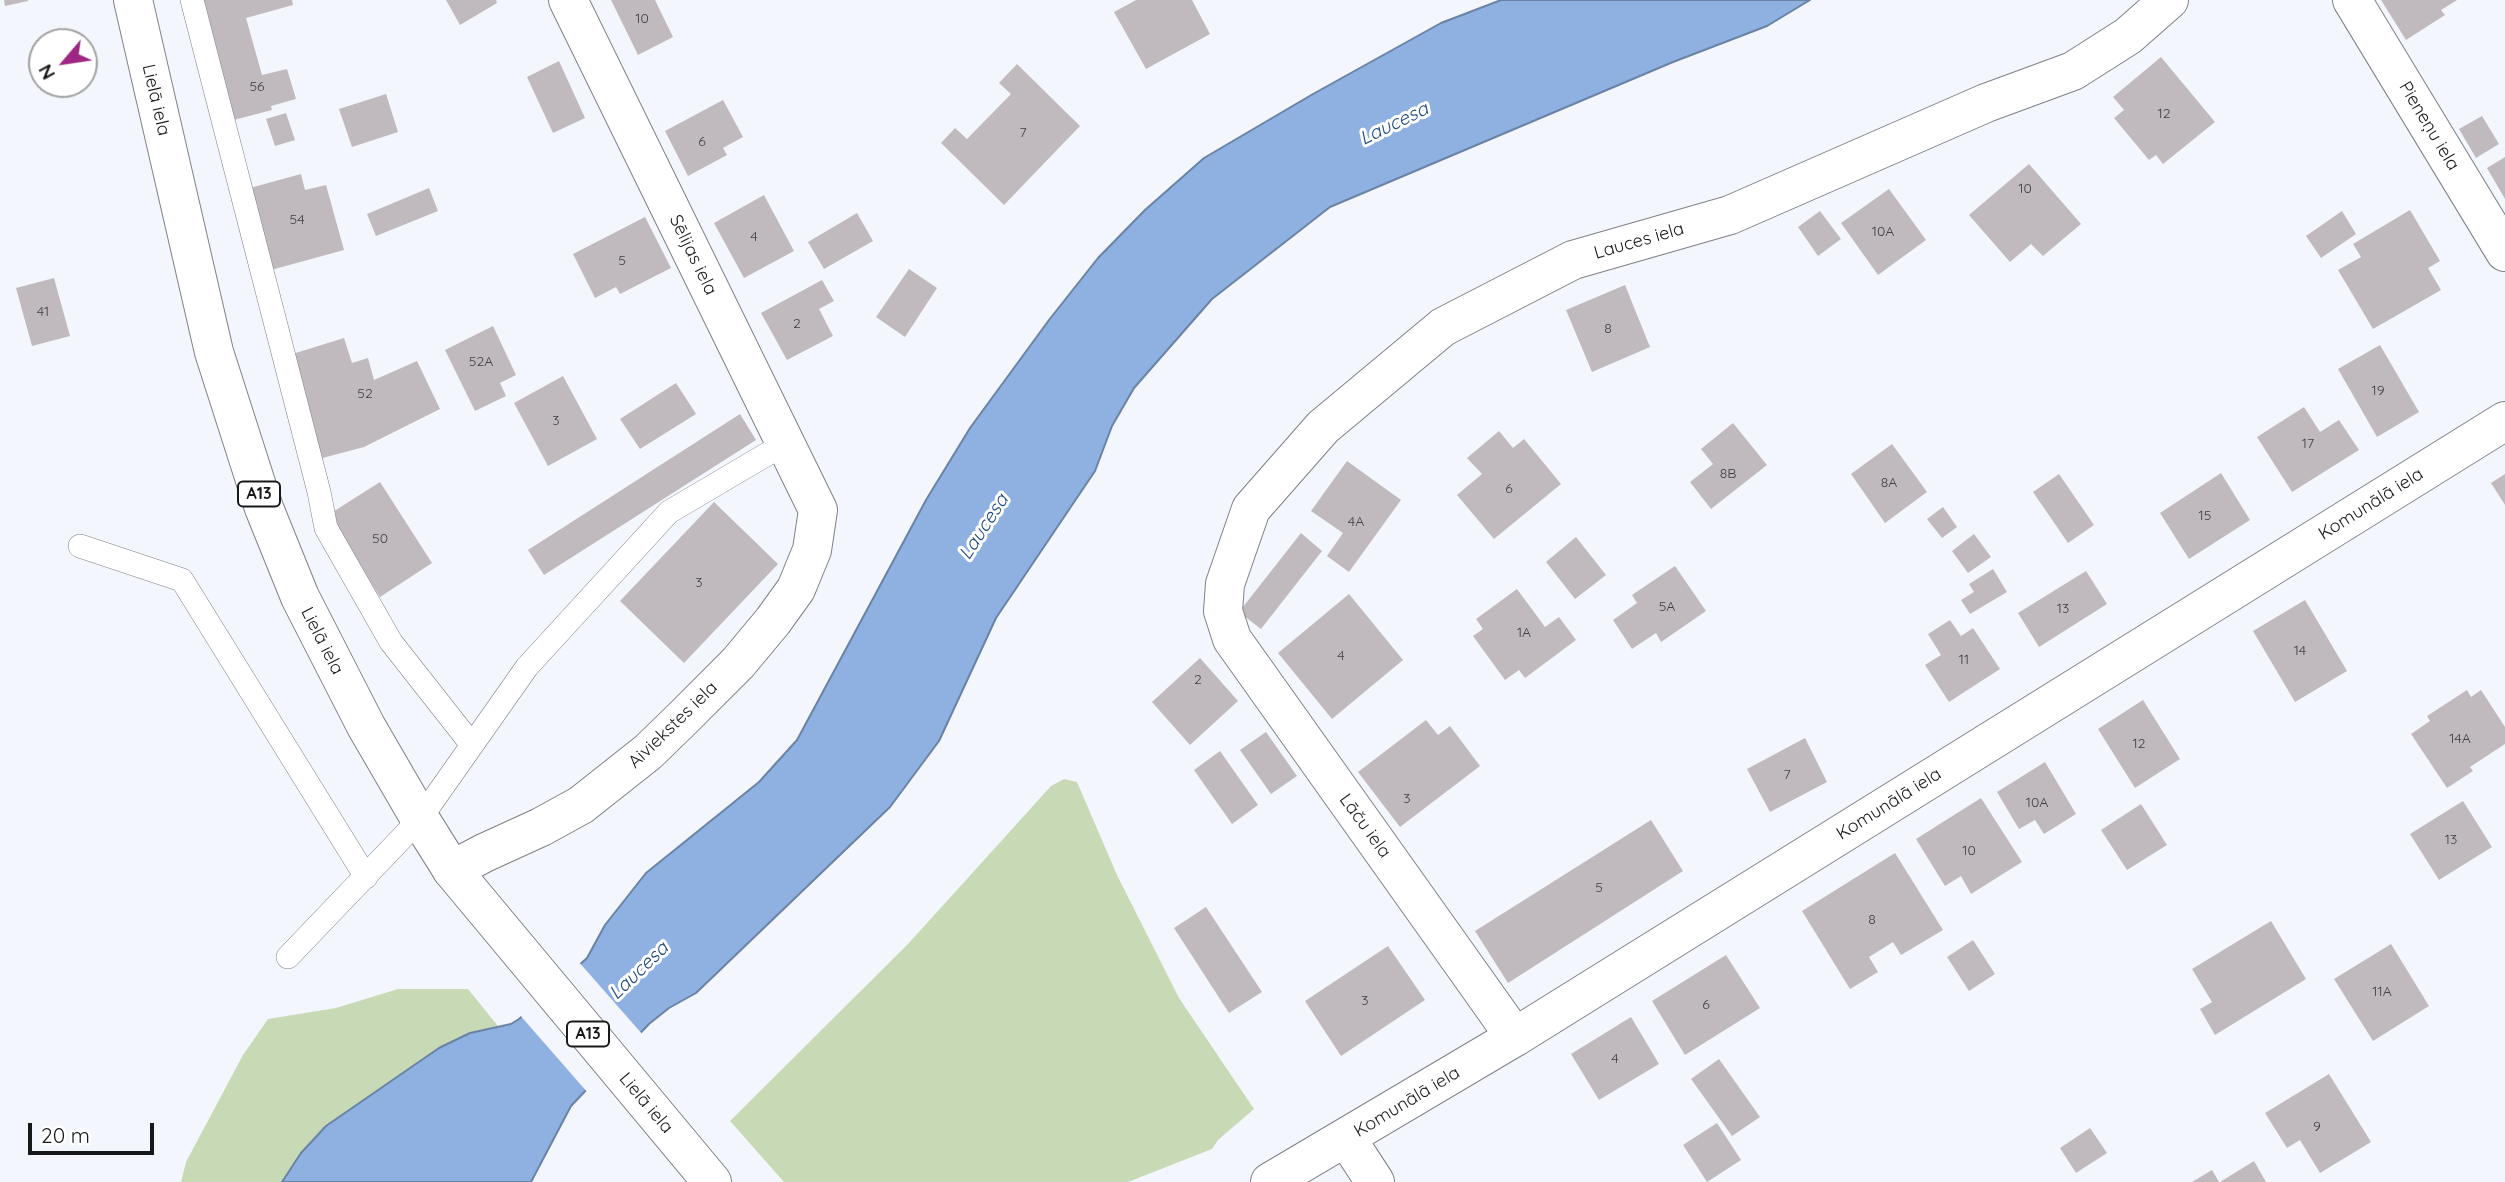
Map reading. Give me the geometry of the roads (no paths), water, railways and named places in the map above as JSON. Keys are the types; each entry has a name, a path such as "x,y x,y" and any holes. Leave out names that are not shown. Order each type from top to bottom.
{"street":[{"name":"Lielā iela","path":"133,0 214,352 264,508 300,597 366,726 452,870 712,1182"},
{"name":"Sēlijas iela","path":"568,0 818,510"},
{"name":"Lauces iela","path":"1223,611 1225,583 1251,509 1323,427 1443,327 1573,260 1730,215 1986,103 2073,71 2128,36 2169,0"},
{"name":"Pieneņu iela","path":"2352,0 2505,252"},
{"name":"Komunālā iela","path":"1270,1182 1347,1139 1515,1037 2505,421"},
{"name":"Aiviekstes iela","path":"452,870 581,805 648,752 682,719 738,663 796,589 812,550 818,510"},
{"name":"Lāču iela","path":"1223,611 1232,639 1515,1037"},
{"path":"1347,1139 1375,1182"}],"lane":[{"path":"192,0 326,528 391,642 472,745"},
{"path":"288,957 420,820 527,667 668,512 786,443"},
{"path":"80,546 182,579 366,877"}],"water":[{"name":"Laucesa","path":"1501,0 1810,0 1767,26 1673,62 1330,207 1212,299 1134,388 1112,426 1095,471 996,618 939,741 890,807 696,993 669,1008 649,1024 571,1106 531,1182 282,1182 301,1153 326,1126 439,1048 470,1033 511,1024 519,1019 587,958 605,925 646,873 759,782 797,740 926,500 970,428 1098,258 1145,210 1204,158 1441,23"}]}
